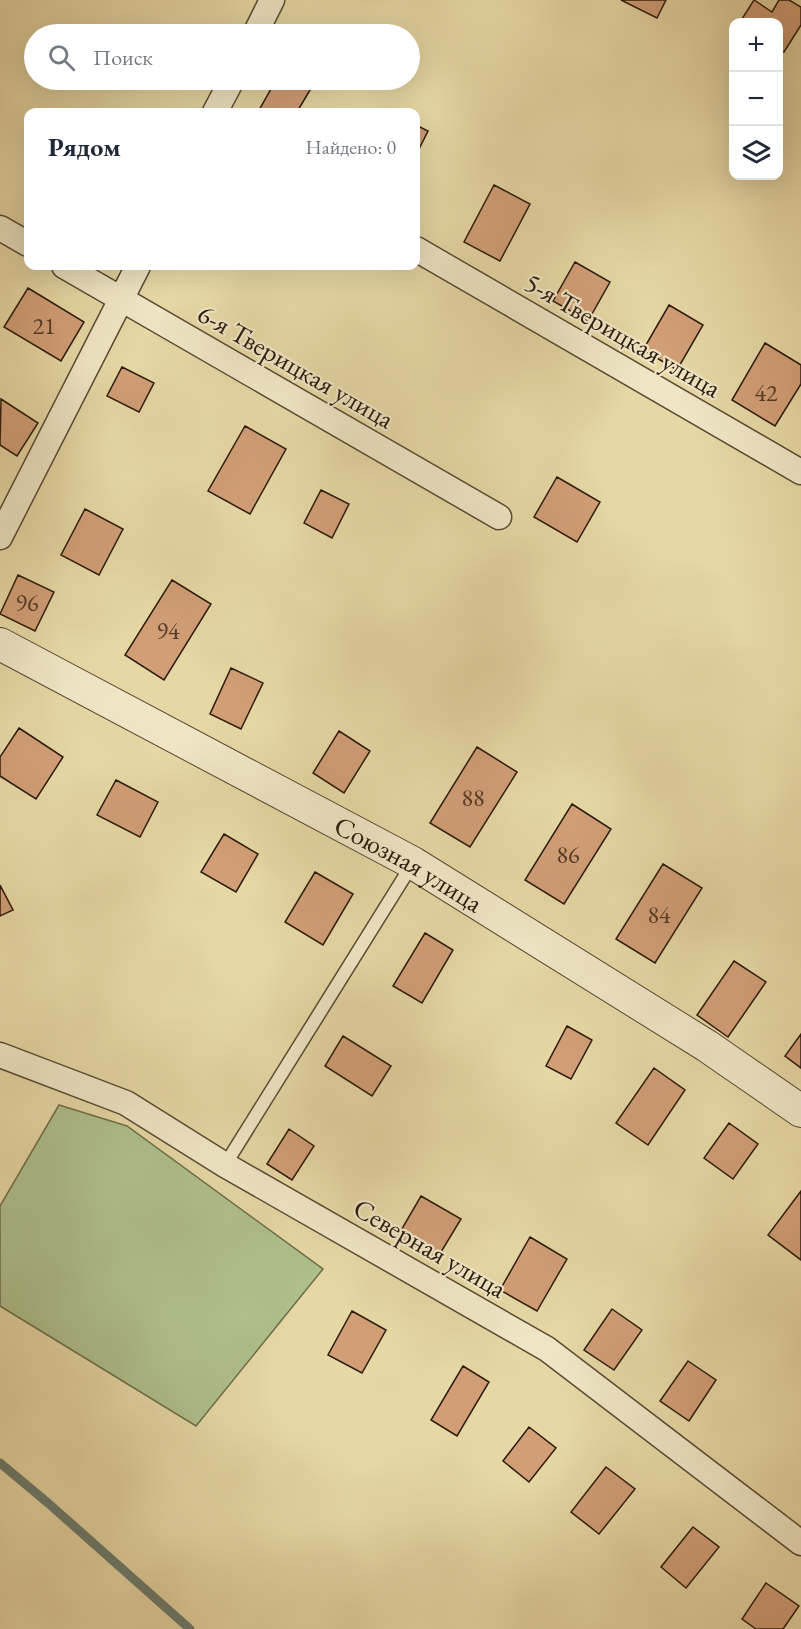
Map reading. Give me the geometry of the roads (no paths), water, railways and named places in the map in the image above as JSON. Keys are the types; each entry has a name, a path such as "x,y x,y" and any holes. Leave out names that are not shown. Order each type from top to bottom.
{"street":[{"path":"260,24 272,0"},
{"path":"217,108 227,90"},
{"path":"0,228 24,242"},
{"name":"5-я Тверицкая улица","path":"420,251 801,472"},
{"name":"6-я Тверицкая улица","path":"71,270 499,517"},
{"path":"0,537 136,270"},
{"name":"Союзная улица","path":"0,644 413,863 707,1046 801,1111"},
{"name":"Северная улица","path":"0,1055 126,1103 225,1165 547,1349 801,1543"}],"lane":[{"path":"225,1165 413,863"}],"waterway":[{"path":"0,1463 190,1629"}]}
